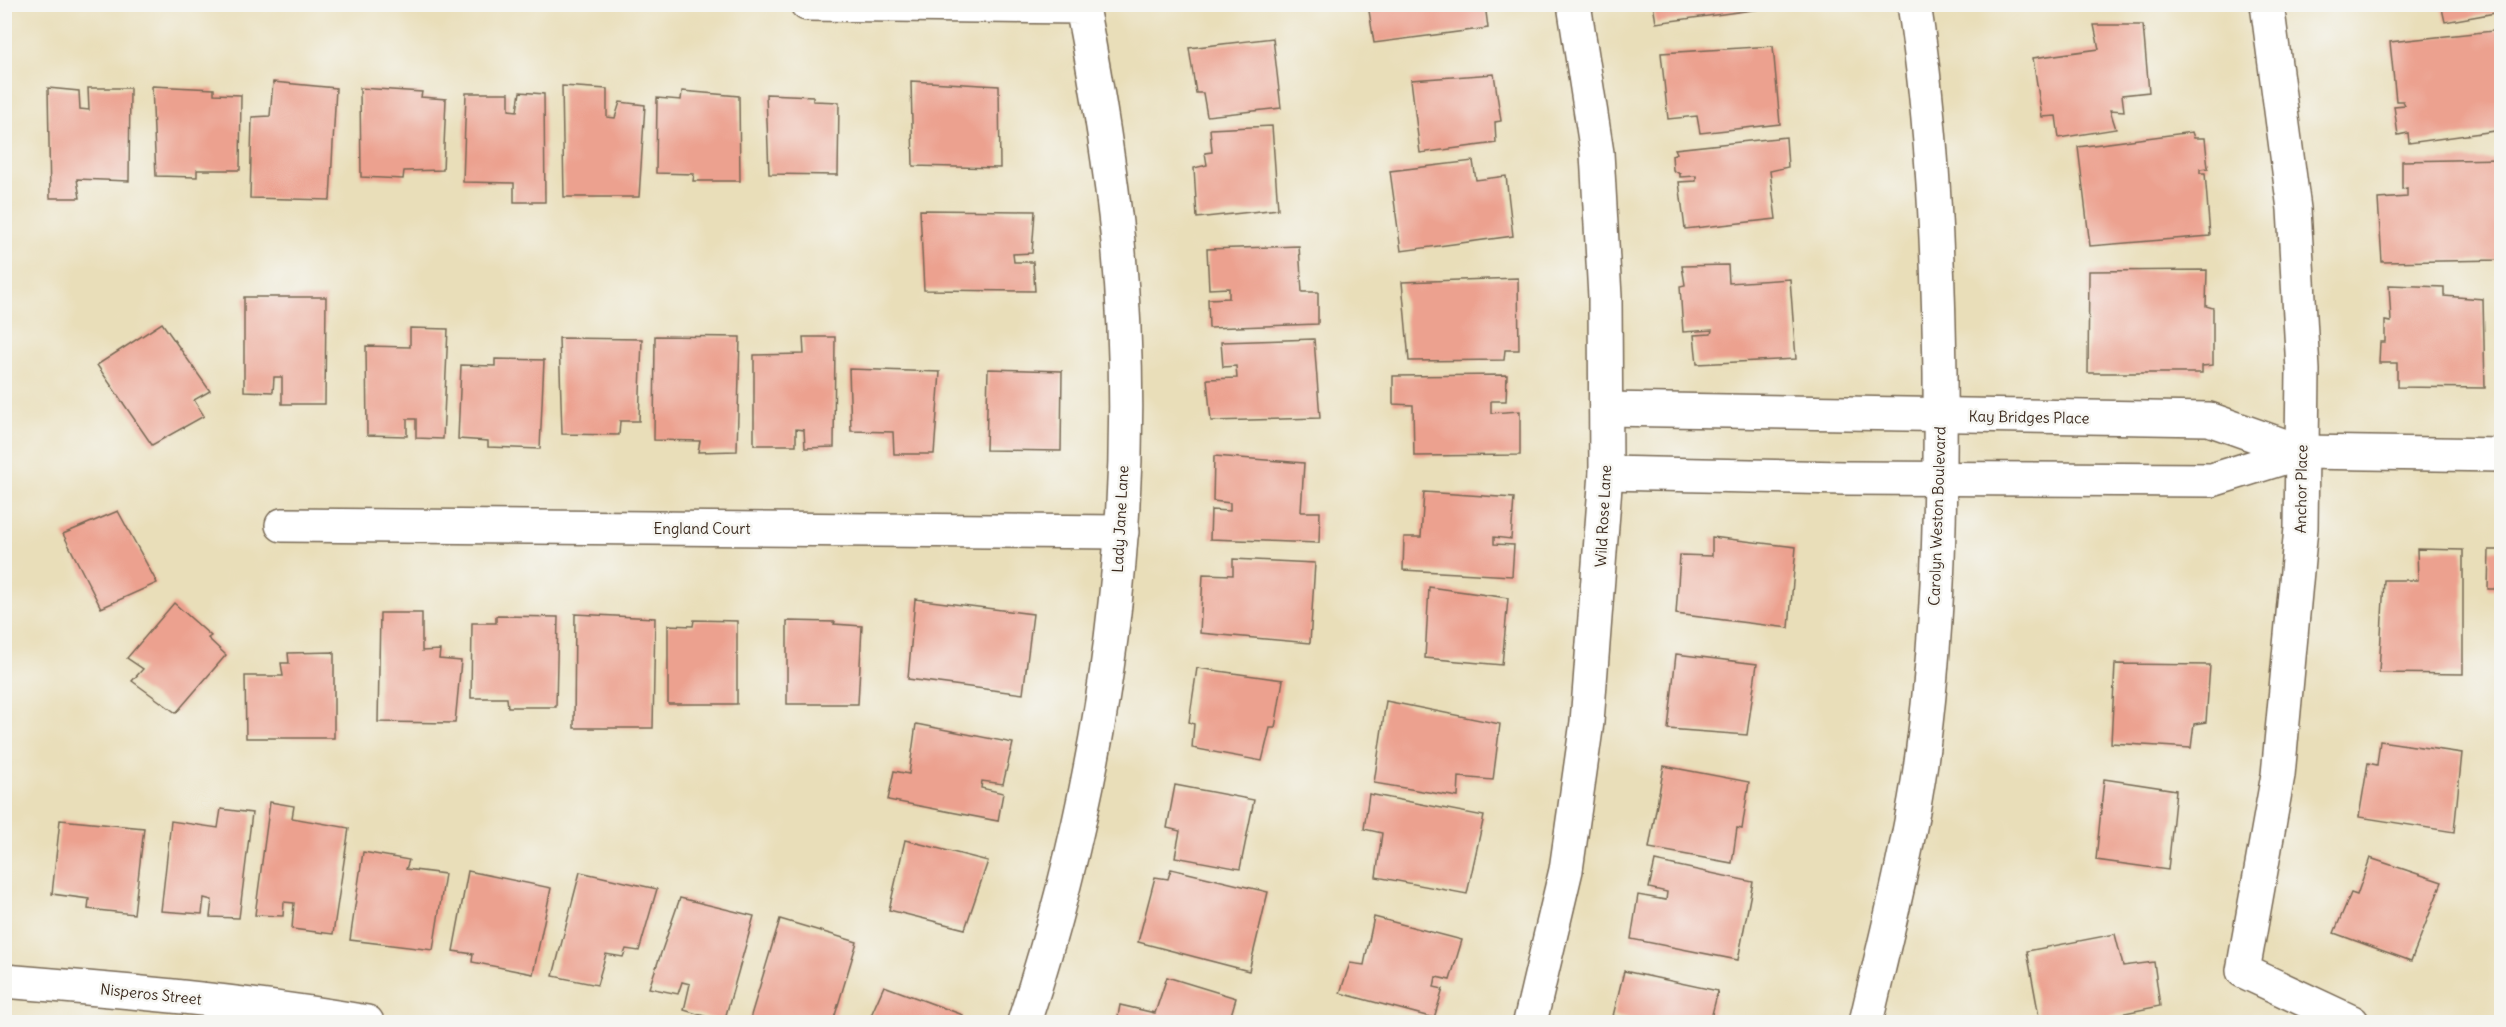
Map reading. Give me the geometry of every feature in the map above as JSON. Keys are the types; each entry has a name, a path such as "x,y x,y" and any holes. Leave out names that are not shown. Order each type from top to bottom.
{"street":[{"name":"Lady Jane Lane","path":"807,4 1082,7 1101,107 1118,243 1125,378 1122,532 1107,680 1082,817 1050,944 1024,1023"},
{"name":"Wild Rose Lane","path":"1530,1023 1566,870 1587,722 1606,473 1605,297 1597,153 1575,4"},
{"name":"Carolyn Weston Boulevard","path":"1866,1023 1891,916 1919,775 1934,632 1941,478 1938,288 1930,137 1914,4"},
{"name":"Anchor Place","path":"2267,4 2294,209 2303,370 2301,528 2278,775 2243,971 2352,1023"},
{"name":"Kay Bridges Place","path":"1606,410 2209,419 2302,452"},
{"name":"Kay Bridges Place","path":"1606,473 2212,480 2302,452 2502,455"},
{"name":"England Court","path":"282,525 1122,532"},
{"name":"Nisperos Street","path":"4,981 162,994 311,1018 367,1023"}],"building":[{"path":"1368,4 1485,4 1488,28 1374,43"},
{"path":"1653,4 1766,4 1767,8 1656,23"},
{"path":"2441,4 2495,4 2495,13 2445,22"},
{"path":"2094,25 2143,25 2149,92 2122,95 2124,111 2110,110 2116,129 2059,138 2056,116 2042,117 2033,58 2099,49"},
{"path":"2502,30 2502,130 2409,143 2408,133 2398,135 2394,106 2405,105 2403,101 2396,101 2390,42"},
{"path":"1273,38 1281,108 1207,116 1203,93 1196,93 1189,48"},
{"path":"1773,46 1780,124 1700,133 1697,116 1668,119 1661,53"},
{"path":"1494,74 1501,121 1495,122 1496,143 1420,153 1411,80"},
{"path":"911,81 999,86 1000,168 913,166"},
{"path":"273,82 336,88 330,200 250,198 252,117 270,116"},
{"path":"152,86 214,89 214,94 241,95 240,170 197,170 197,177 156,176"},
{"path":"562,86 607,89 607,117 615,118 620,102 645,105 639,197 564,197"},
{"path":"48,88 79,91 80,109 89,110 88,88 130,88 129,181 77,179 80,198 50,198"},
{"path":"360,88 422,92 421,97 446,99 443,170 404,171 403,179 361,177"},
{"path":"682,91 739,96 740,181 693,181 694,174 656,173 657,98 681,100"},
{"path":"520,92 544,94 545,202 514,202 514,183 463,182 466,93 509,93 509,110 517,111"},
{"path":"766,94 813,96 813,101 839,102 838,175 769,174"},
{"path":"1272,126 1278,209 1197,218 1194,168 1207,165 1205,153 1212,152 1210,129"},
{"path":"2192,132 2194,138 2205,138 2208,168 2200,169 2200,173 2205,173 2210,236 2090,246 2078,147"},
{"path":"1786,137 1788,167 1770,171 1776,219 1685,229 1679,182 1696,181 1696,176 1680,177 1680,174 1673,170 1672,155 1677,153 1675,149"},
{"path":"2502,159 2502,260 2382,262 2378,199 2407,197 2407,188 2402,189 2402,161"},
{"path":"1473,161 1476,180 1506,176 1513,236 1401,251 1390,171"},
{"path":"920,210 1035,211 1032,253 1013,254 1014,262 1033,262 1035,291 924,290"},
{"path":"1299,246 1302,292 1318,292 1318,324 1209,328 1208,299 1229,298 1229,288 1209,289 1207,249"},
{"path":"1728,265 1729,283 1790,279 1796,359 1697,364 1694,335 1711,334 1712,330 1683,332 1680,286 1685,285 1682,266"},
{"path":"2207,270 2206,306 2213,308 2213,365 2202,366 2202,373 2088,373 2089,271"},
{"path":"1518,278 1519,350 1505,350 1504,360 1409,361 1402,282"},
{"path":"2389,285 2444,287 2444,296 2483,299 2485,388 2397,387 2397,363 2379,363 2380,342 2385,342 2385,321 2391,322"},
{"path":"244,297 326,297 325,404 282,404 282,377 274,377 273,392 244,391"},
{"path":"162,323 210,391 194,400 204,416 152,445 97,365"},
{"path":"410,328 448,329 443,439 416,438 416,419 407,419 407,436 367,435 366,346 410,347"},
{"path":"655,336 740,337 737,451 698,452 700,441 654,440"},
{"path":"803,337 835,337 834,447 805,448 804,430 796,429 796,445 754,445 754,355 804,354"},
{"path":"559,338 642,339 639,421 620,421 619,435 562,434"},
{"path":"1314,339 1320,418 1211,421 1207,379 1237,378 1236,366 1223,367 1221,342"},
{"path":"495,359 544,360 540,449 488,447 488,441 458,439 461,365 495,366"},
{"path":"849,369 940,372 934,454 894,454 893,432 851,431"},
{"path":"988,369 1062,371 1061,451 986,450"},
{"path":"1507,375 1506,401 1491,401 1491,413 1520,411 1520,455 1414,456 1413,405 1393,404 1393,376"},
{"path":"1214,456 1304,463 1301,512 1320,512 1319,543 1210,539 1211,510 1230,511 1230,503 1213,501"},
{"path":"1424,492 1514,498 1511,539 1494,537 1494,544 1514,545 1512,576 1403,570 1404,537 1421,537"},
{"path":"118,511 157,583 101,608 63,534"},
{"path":"1712,537 1796,547 1789,628 1676,614 1680,555 1712,556"},
{"path":"2417,549 2463,550 2463,674 2379,673 2384,580 2418,580"},
{"path":"2489,550 2502,550 2502,589 2488,589"},
{"path":"1233,559 1315,563 1310,643 1200,633 1203,574 1233,575"},
{"path":"1429,587 1508,598 1502,665 1425,658"},
{"path":"915,599 1033,614 1023,694 908,679"},
{"path":"174,603 211,636 208,638 226,655 176,713 132,681 143,669 127,658"},
{"path":"380,613 422,613 422,651 440,650 439,659 461,661 455,723 378,722"},
{"path":"575,614 655,618 653,728 574,728"},
{"path":"496,616 558,617 556,707 508,707 507,698 471,698 472,623 496,623"},
{"path":"694,620 737,621 737,704 668,704 668,625 693,626"},
{"path":"787,621 835,622 834,624 862,626 858,704 787,704"},
{"path":"334,652 334,738 246,738 245,676 283,676 281,663 289,663 288,653"},
{"path":"1676,654 1757,664 1747,735 1668,729"},
{"path":"2115,664 2210,665 2206,722 2194,724 2191,748 2111,743"},
{"path":"1197,668 1283,680 1275,728 1270,728 1262,761 1192,748 1194,724 1189,722"},
{"path":"1386,701 1500,724 1493,780 1459,777 1458,797 1374,783"},
{"path":"916,724 1013,743 1003,784 982,781 981,788 1003,793 998,821 888,800 894,771 909,774"},
{"path":"2380,741 2462,753 2454,832 2359,817 2368,763 2377,765"},
{"path":"1664,766 1749,782 1742,829 1737,828 1732,863 1649,848"},
{"path":"2104,779 2176,790 2168,870 2096,860"},
{"path":"1175,785 1254,800 1240,869 1175,857 1180,831 1167,828"},
{"path":"1369,794 1484,816 1467,894 1376,877 1382,833 1364,829"},
{"path":"270,802 294,806 292,818 349,828 333,934 292,929 294,903 284,902 283,916 255,915"},
{"path":"221,809 252,813 239,918 210,917 212,900 204,898 202,914 161,911 171,821 218,828"},
{"path":"60,820 144,828 134,914 88,909 89,899 52,894"},
{"path":"905,840 988,861 965,929 889,910"},
{"path":"363,852 409,860 406,869 445,874 433,950 350,940"},
{"path":"2370,858 2442,882 2411,961 2334,933 2351,893 2357,895"},
{"path":"1655,861 1753,882 1738,960 1631,939 1638,895 1666,900 1667,892 1649,888"},
{"path":"1171,869 1268,892 1249,971 1138,942 1155,877 1168,879"},
{"path":"468,871 551,888 533,974 472,962 473,954 453,951"},
{"path":"580,872 657,889 639,951 626,949 623,957 606,954 597,985 553,976"},
{"path":"680,898 754,916 724,1022 684,1010 690,984 682,982 678,994 649,988"},
{"path":"1374,917 1462,940 1450,980 1436,977 1434,987 1443,989 1434,1018 1340,993 1350,963 1364,965"},
{"path":"780,919 857,942 833,1022 749,1022"},
{"path":"2115,934 2123,966 2154,962 2160,1006 2080,1022 2040,1022 2027,951"},
{"path":"1624,971 1718,991 1710,1022 1634,1022 1634,1020 1613,1016"},
{"path":"1167,977 1236,998 1229,1022 1117,1022 1120,1005 1155,1013"},
{"path":"884,986 963,1015 960,1022 868,1022"}]}
